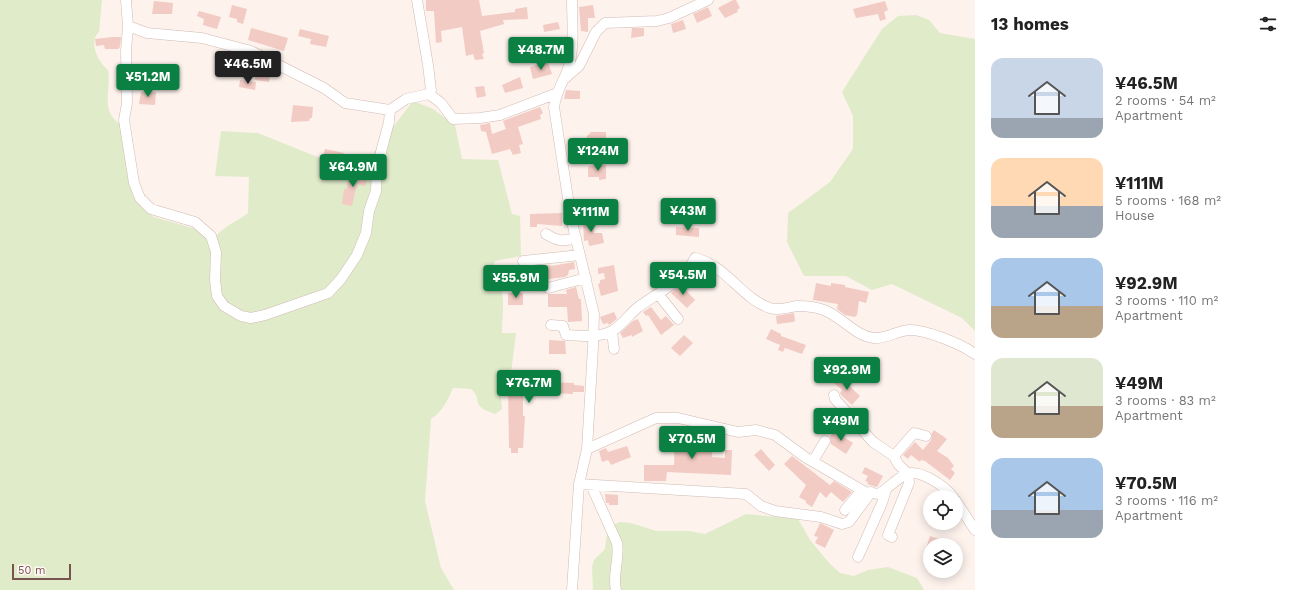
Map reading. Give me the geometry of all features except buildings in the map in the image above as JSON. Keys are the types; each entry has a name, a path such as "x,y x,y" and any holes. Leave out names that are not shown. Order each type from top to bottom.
{"street":[{"path":"126,0 128,26 126,51 127,103 124,120 134,183 140,198 152,209 195,222 211,236 216,252 215,280 217,296 224,306 241,316 251,318 265,315 328,293 341,279 357,255 366,233 369,211 376,192 377,167 389,122 390,110"},
{"path":"417,0 428,65 429,94"},
{"path":"572,0 571,55 555,94 554,117 570,214 594,314 587,450 579,484 572,590"},
{"path":"562,80 579,66 596,32 605,23 657,21 669,18 708,0"},
{"path":"128,26 147,33 202,38 251,51 324,88 345,103 390,110 406,99 429,94 441,103 453,119 480,118 500,115 555,94"},
{"path":"570,214 592,210"},
{"path":"546,234 556,240 565,242 576,238"},
{"path":"523,261 580,255"},
{"path":"551,325 564,326 566,335 594,336 612,331 637,308 672,284 692,264 695,258 702,260 721,271 754,299 771,309 798,306 826,310 862,335 874,338 884,338 909,330 929,334 968,349 975,354"},
{"path":"548,288 586,278"},
{"path":"658,294 678,319"},
{"path":"612,331 614,349"},
{"path":"834,395 835,399 873,442 894,456 898,464 908,474 909,483 888,535 892,537"},
{"path":"587,450 656,418 678,418 738,432 756,430 775,435 813,461 866,491 879,494 908,474 913,473 925,476 948,490"},
{"path":"894,456 914,433 926,436"},
{"path":"813,461 825,441"},
{"path":"579,484 746,494 761,506 775,511 821,517 842,524 849,522 866,491"},
{"path":"591,485 617,543 618,549 614,577 616,590"},
{"path":"858,557 882,503 886,490"},
{"path":"845,510 866,491"},
{"path":"963,512 975,530"}],"green space":[{"path":"0,0 102,0 99,32 94,41 94,46 98,57 108,70 108,106 114,118 120,124 133,196 142,208 154,217 217,235 224,228 248,213 249,177 215,176 221,131 258,133 320,158 352,174 376,177 374,152 413,101 433,109 455,125 462,159 498,160 512,214 520,216 521,256 495,261 492,271 497,278 502,293 502,333 516,333 511,373 499,378 502,409 495,414 487,411 479,405 475,393 471,389 453,388 442,409 431,419 425,501 441,568 454,590 0,590"},
{"path":"916,15 929,20 940,33 975,39 975,331 962,318 892,284 872,290 846,276 804,276 787,242 788,213 830,182 853,149 853,116 842,92 882,29 898,16"},
{"path":"746,514 798,519 810,540 830,564 840,573 854,576 868,570 888,567 917,578 924,590 593,590 592,567 594,560 605,549 608,527 620,522 631,523 656,531 689,531 705,534"}]}
